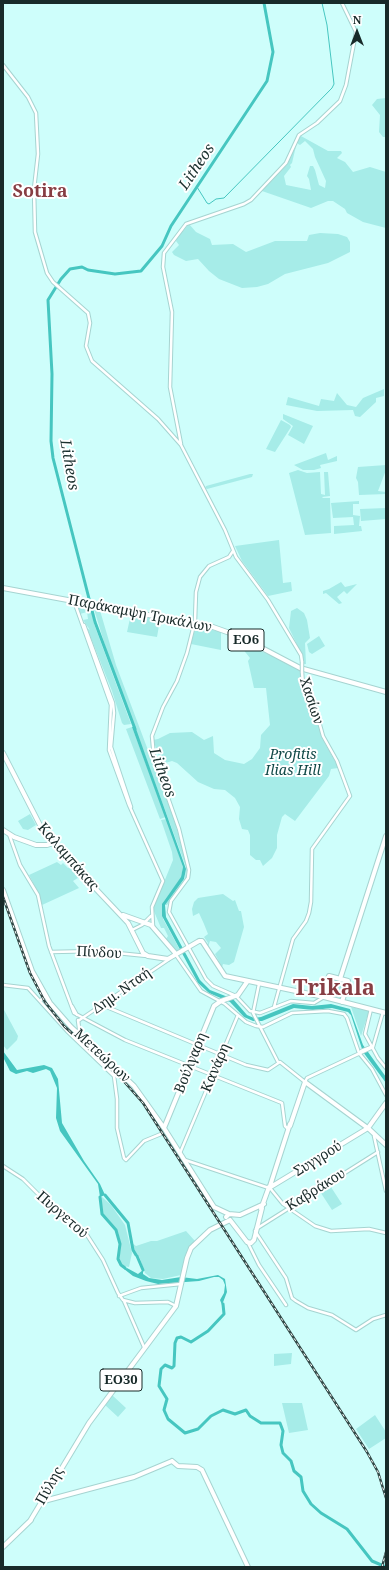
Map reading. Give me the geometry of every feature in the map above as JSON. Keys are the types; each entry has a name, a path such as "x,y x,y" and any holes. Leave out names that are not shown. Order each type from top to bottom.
{"main road":[{"name":"Παράκαμψη Τρικάλων","path":"3,588 195,622 235,635 300,668 386,692"},
{"name":"Καλαμπάκας","path":"3,753 38,824 53,843 119,913 132,930 141,950"},
{"path":"3,830 9,834 38,845 53,843"},
{"path":"341,979 386,838"},
{"name":"Μετεώρων","path":"3,890 36,979 57,1012 80,1036 130,1081 158,1119 182,1159 214,1207 229,1217"},
{"path":"119,913 154,928 176,954"},
{"path":"141,950 148,956 166,960 189,947 200,943 205,947 223,976 324,997 385,1013"},
{"path":"140,956 141,950"},
{"path":"324,997 329,976 341,979 348,981 342,1002"},
{"path":"213,1000 226,1000 247,982"},
{"name":"Βούλγαρη","path":"164,1128 199,1045 226,1000"},
{"path":"250,1239 255,1230 288,1129 305,1083 384,1143"},
{"path":"366,1128 386,1099"},
{"path":"366,1128 374,1121 386,1103"},
{"path":"374,1121 376,1136"},
{"name":"Συγγρού","path":"269,1188 366,1128"},
{"path":"229,1217 240,1215 263,1206"},
{"path":"229,1217 250,1239"},
{"name":"ΕΟ30","path":"144,1347 176,1306 187,1257 191,1248 204,1234 221,1224 229,1217"},
{"path":"250,1239 257,1223"},
{"name":"Πύλης","path":"30,1521 68,1456 94,1416 144,1347"},
{"path":"44,1501 55,1496 122,1478 172,1461 178,1466 197,1467 202,1470 248,1567"},
{"path":"47,1493 55,1496"},
{"name":"Πύλης","path":"3,1547 30,1521 44,1501 47,1493"}],"street":[{"path":"180,445 170,387 172,312 163,267 164,253 186,224 244,204 251,200 286,163 299,135 317,123 340,100 346,85 356,32 342,3"},
{"path":"3,64 28,97 36,113 38,154 34,189 35,232 46,272 53,282 83,307 89,316 90,325 86,346 91,359 158,419 174,436 180,445 232,546 236,557 222,560"},
{"path":"174,436 179,433"},
{"path":"232,546 232,555 209,566 200,577 196,592 195,622 181,672 161,711 152,738 154,758 177,824 189,869 188,878 173,898 169,909 171,917 206,980 226,1000 232,1010 248,1023 259,1025 291,1013 329,1011 345,1016 360,1053 371,1069 386,1099"},
{"name":"Χασίων","path":"236,557 268,600 300,655 302,662 303,686 315,707 322,734 337,761 350,796 312,849 310,905 306,921 293,939 280,988"},
{"path":"74,601 111,705 109,747 131,810 163,881 152,906 154,928"},
{"path":"9,834 10,841 20,865 38,895 51,952 70,1004 77,1016 80,1036"},
{"path":"132,930 152,916"},
{"name":"Πίνδου","path":"51,952 97,951 148,956"},
{"path":"176,954 201,991 213,1000"},
{"name":"Δημ. Νταή","path":"78,1021 166,960"},
{"path":"36,979 44,997 41,1001"},
{"path":"259,984 253,1012 255,1017 278,1062 281,1062 305,1083 307,1078 370,1048 385,1013"},
{"path":"3,985 26,987 41,1001 67,1031 114,1076 116,1128 122,1154 126,1160 144,1141 161,1134 166,1135 173,1144"},
{"path":"274,1007 280,988"},
{"path":"201,991 253,1012 260,1013 294,1001 315,1003 324,997"},
{"path":"41,1001 45,1000 57,1012"},
{"path":"226,1000 232,1010"},
{"path":"102,1005 246,1065 267,1070 278,1062"},
{"path":"370,1009 365,1034 370,1048 386,1068"},
{"name":"Κανάρη","path":"179,1154 238,1015"},
{"path":"77,1016 125,1040 212,1076 283,1103 288,1129"},
{"path":"360,1053 371,1067 386,1095"},
{"path":"158,1119 164,1132 161,1134"},
{"path":"376,1136 386,1191"},
{"name":"Καβράκου","path":"255,1230 378,1152"},
{"path":"182,1159 269,1188 288,1208 310,1224 327,1230 345,1232 369,1229 386,1233"},
{"name":"Πυργετού","path":"3,1166 23,1179 43,1199 85,1233 96,1247 119,1296"},
{"path":"257,1223 264,1223"},
{"path":"255,1230 286,1279 294,1300 308,1308 335,1317 356,1330 373,1319 386,1315"},
{"path":"250,1239 252,1251 259,1264 286,1305"},
{"path":"144,1347 123,1300 119,1296 141,1288 182,1284"},
{"path":"123,1300 135,1304 168,1302 176,1306"}],"green space":[{"path":"386,98 386,137 383,137 379,132 380,115 372,105 377,99"},
{"path":"301,136 328,151 341,151 342,153 337,158 345,162 353,172 370,167 386,172 386,228 363,222 347,213 345,209 333,201 328,201 311,208 262,191 287,165 296,146 292,163 290,165 291,167 284,176 286,185 311,190 307,176 310,166 313,166 319,185 325,188 326,181 313,149 305,141 300,145 298,144 297,141"},
{"path":"189,224 196,232 210,239 212,245 233,244 246,252 275,241 307,241 309,235 320,233 338,234 347,237 350,242 350,252 328,263 285,274 268,284 257,287 242,288 219,279 198,259 186,261 174,255 172,252 179,245 176,241 177,238"},
{"path":"384,389 384,396 376,398 376,402 360,417 355,416 353,410 317,411 286,405 288,397 319,406 321,399 334,401 337,393 347,405 356,407 363,398"},
{"path":"283,414 313,426 304,444 288,435 293,426 283,419"},
{"path":"281,420 291,427 275,452 266,449"},
{"path":"326,453 328,460 337,456 337,461 320,465 321,468 314,470 303,470 294,465"},
{"path":"386,465 386,470 378,491 386,492 386,494 359,495 358,482 356,478 358,467"},
{"path":"298,470 307,473 320,472 321,494 325,495 324,472 328,472 330,496 322,497 330,498 331,533 305,535 289,473"},
{"path":"253,474 252,477 207,489 205,488 206,486"},
{"path":"359,501 359,504 353,504 353,515 360,516 359,526 361,526 362,531 334,534 334,526 354,525 353,517 333,518 331,503"},
{"path":"386,508 386,519 361,521 360,509"},
{"path":"279,540 283,583 291,582 292,591 268,596 242,561 235,546"},
{"path":"341,582 345,587 357,584 347,594 344,591 337,597 342,603 339,604 326,593 323,594 323,591"},
{"path":"75,604 91,606 94,624 131,724 124,725 122,723 112,691 87,628 90,630 83,620 88,619 87,612 80,614"},
{"path":"93,606 99,607 116,665 175,822 187,867 186,879 167,905 165,905 185,878 186,867 108,655"},
{"path":"297,608 304,613 307,620 310,638 305,643 306,664 303,664 303,657 289,628 291,611"},
{"path":"131,614 160,620 157,637 127,632"},
{"path":"196,626 221,632 221,650 191,644"},
{"path":"319,636 325,646 312,654 309,652 307,644"},
{"name":"Profitis Ilias Hill","path":"244,645 301,669 302,687 314,708 322,738 338,767 331,769 329,776 295,821 285,814 282,817 277,835 277,848 272,858 263,866 260,860 256,860 250,855 250,835 248,830 242,829 239,819 240,807 235,798 225,790 214,789 198,782 177,763 172,761 162,764 153,740 170,733 192,732 204,740 213,736 214,753 225,760 244,764 252,759 260,748 261,735 270,725 266,688 254,688 248,661 250,658 242,648"},
{"path":"132,727 166,817 160,819 126,729"},
{"path":"30,814 36,825 28,830 23,829 18,821"},
{"path":"167,819 183,867 181,878 164,901 162,907 163,919 180,950 176,952 166,939 168,936 164,928 161,928 153,909 173,860 172,852 161,820"},
{"path":"57,862 61,865 63,863 68,868 71,866 81,876 73,881 79,888 42,905 39,894 29,875"},
{"path":"223,894 233,901 235,900 239,911 241,911 244,927 234,962 229,965 223,964 222,967 215,954 221,948 216,942 210,941 208,947 213,956 206,947 208,943 204,937 208,934 199,913 193,916 192,909 194,902 198,898"},
{"path":"330,978 345,983 341,998 326,994"},
{"path":"351,1007 369,1011 361,1036"},
{"path":"3,1008 18,1036 17,1040 7,1050 3,1045"},
{"path":"329,1184 342,1204 332,1210 319,1190"},
{"path":"102,1197 111,1205 125,1225 132,1253 129,1267 124,1266 119,1261 121,1245 118,1232 103,1215 100,1200"},
{"path":"186,1231 195,1241 185,1256 181,1275 163,1279 151,1278 145,1273 139,1256 136,1257 132,1243 136,1246 151,1241 157,1241"},
{"path":"292,1353 291,1364 274,1366 274,1354"},
{"path":"112,1395 126,1408 118,1417 105,1405"},
{"path":"282,1403 302,1403 308,1430 289,1433"},
{"path":"375,1415 386,1432 386,1438 369,1449 356,1429"}],"shaded area":[{"name":"Litheos","path":"135,726 186,869 184,879 165,905 166,917 200,980 210,990 233,999 247,1015 254,1018 261,1017 293,1004 312,1006 331,1004 350,1009 363,1045 386,1077 386,1083 363,1052 351,1015 348,1012 332,1008 313,1010 294,1008 262,1021 253,1021 244,1017 230,1002 209,993 198,983 162,916 162,904 181,877 183,867 132,727"},
{"path":"3,1051 17,1070 44,1065 52,1068 58,1079 62,1123 84,1161 100,1184 105,1195 100,1197 98,1184 60,1131 56,1118 57,1088 50,1071 46,1069 33,1073 27,1071 16,1074 10,1071 3,1057"},
{"path":"127,1268 138,1274 143,1270 143,1274 149,1278 162,1280 181,1277 197,1279 218,1275 225,1279 227,1292 222,1305 220,1300 224,1293 225,1285 223,1280 219,1277 199,1281 158,1284 133,1276 124,1269"}],"waterway":[{"name":"Litheos","path":"135,729 95,622 53,458 51,441 52,374 48,300 61,279 70,269 82,267 88,270 115,274 141,271 162,246 171,226 267,81 273,52 264,3"},
{"path":"197,187 209,204 216,199 224,198 332,88 334,84 327,25 322,3"},
{"path":"105,1195 128,1223 133,1250 136,1255"},
{"path":"100,1197 102,1214 116,1230 120,1244 118,1259 121,1265 125,1268"},
{"path":"137,1256 143,1270"},
{"path":"223,1304 224,1314 208,1331 191,1342 181,1337 177,1338 175,1343 174,1366 172,1368 165,1365 161,1369 159,1386 167,1399 164,1410 168,1419 185,1433 198,1429 211,1416 223,1410 235,1414 246,1410 250,1416 261,1423 280,1423 283,1431 281,1445 283,1453 291,1461 294,1471 301,1477 303,1491 311,1504 321,1513 347,1529 372,1561 386,1567"}],"railway":[{"path":"3,897 30,973 45,1002 64,1026 120,1077 143,1103 367,1452 378,1472 386,1498"},
{"path":"382,1567 386,1552"}],"district":[{"name":"Sotira","path":"40,192"},
{"name":"Trikala","path":"334,989"}]}
